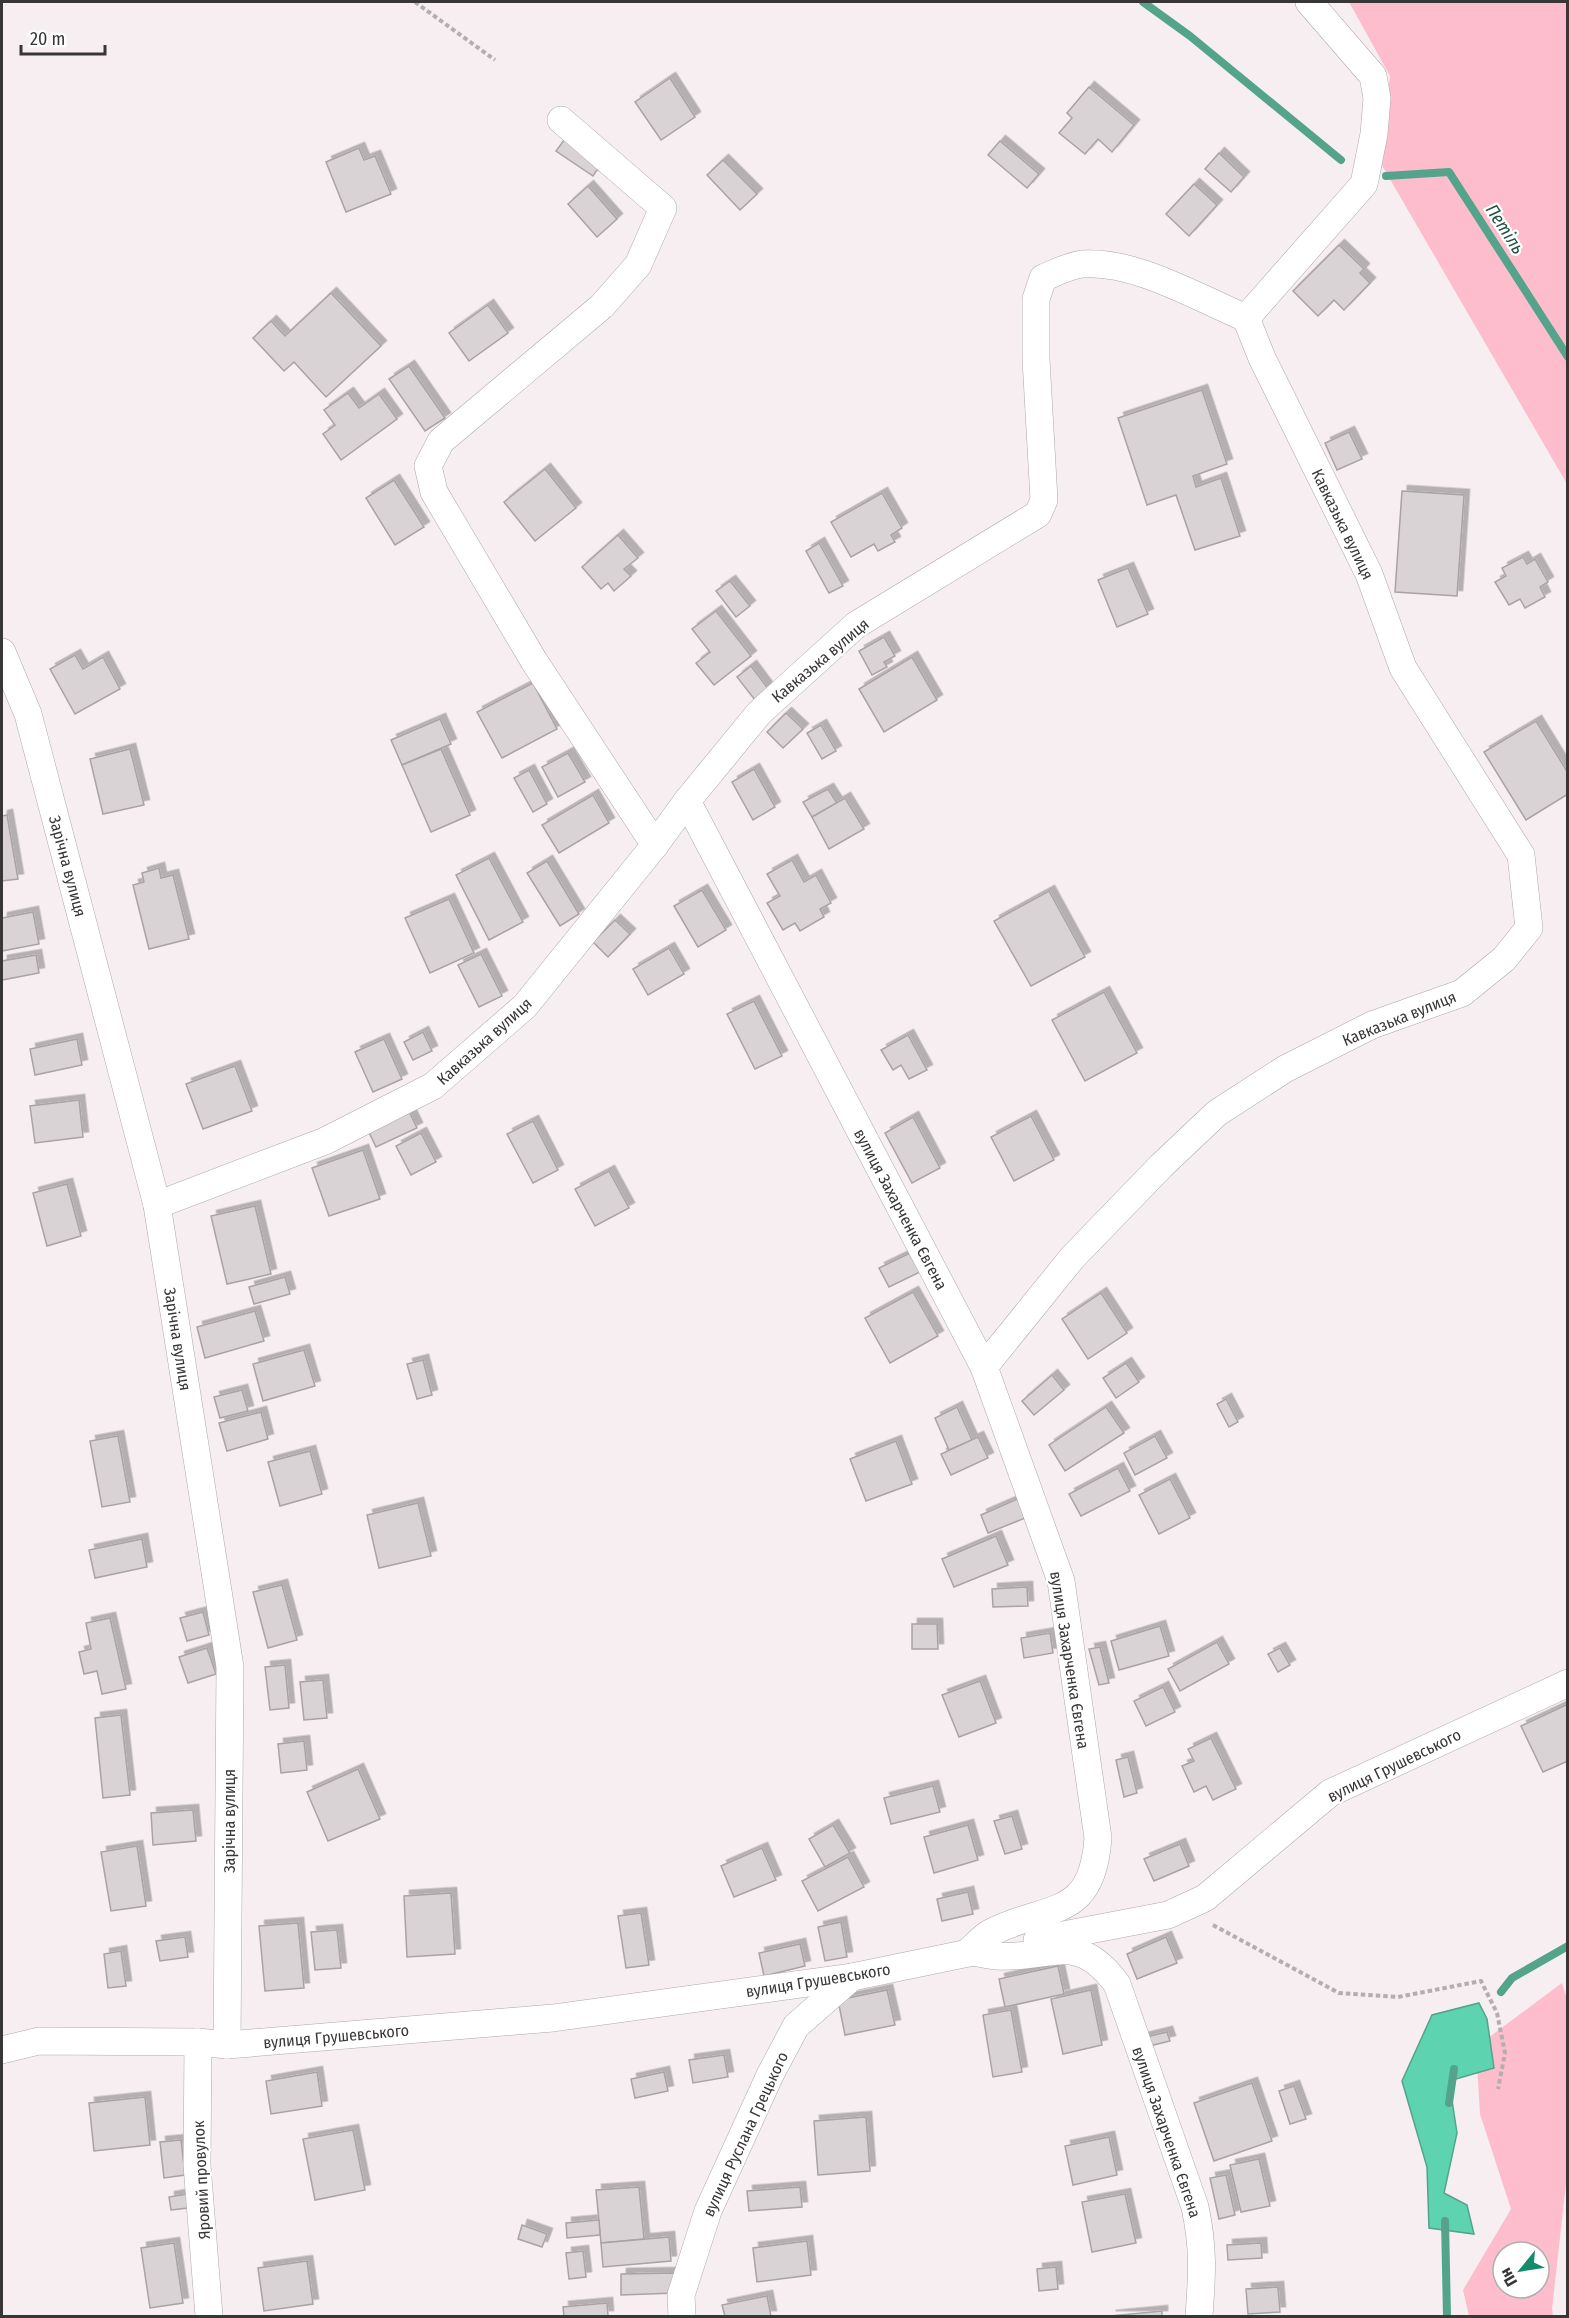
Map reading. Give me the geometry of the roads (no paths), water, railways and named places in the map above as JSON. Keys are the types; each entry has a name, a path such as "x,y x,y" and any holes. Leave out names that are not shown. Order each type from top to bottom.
{"street":[{"path":"1246,318 1364,184 1374,134 1377,98 1373,76 1309,2"},
{"path":"561,120 663,208 638,265 602,306 441,441 428,466 434,492 534,661 655,845"},
{"name":"Кавказька вулиця","path":"157,1205 325,1141 433,1086 525,1006 759,713 856,625 1038,514 1044,500 1036,359 1036,299 1043,278 1080,264 1107,265 1137,271 1246,318 1262,358 1369,574 1403,668 1521,855 1529,928 1504,959 1462,993 1372,1025 1285,1069 1217,1113 1161,1166 1072,1258 984,1367"},
{"name":"Зарічна вулиця","path":"2,652 28,714 157,1205 230,1667 227,2046"},
{"name":"вулиця Захарченка Євгена","path":"687,801 984,1367 1061,1581 1098,1838 1096,1859 1087,1884 1072,1902 989,1933 969,1951"},
{"name":"вулиця Грушевського","path":"2,2050 39,2041 198,2042 227,2046 553,2018 852,1977 969,1951 1168,1915 1205,1898 1330,1793 1568,1683"},
{"name":"вулиця Захарченка Євгена","path":"969,1951 998,1956 1063,1951 1085,1954 1104,1968 1116,1984 1195,2207 1202,2238 1203,2264 1199,2316"},
{"name":"вулиця Руслана Грецького","path":"682,2316 681,2295 708,2211 770,2075 796,2026 852,1977"},
{"name":"Яровий провулок","path":"198,2042 197,2165 209,2316"}],"waterway":[{"name":"Петіль","path":"1143,2 1190,36 1341,160"},
{"name":"Петіль","path":"1386,176 1449,172 1568,357"},
{"path":"1501,1992 1512,1978 1568,1946"},
{"path":"1449,2103 1454,2069"},
{"path":"1445,2221 1447,2316"}]}
